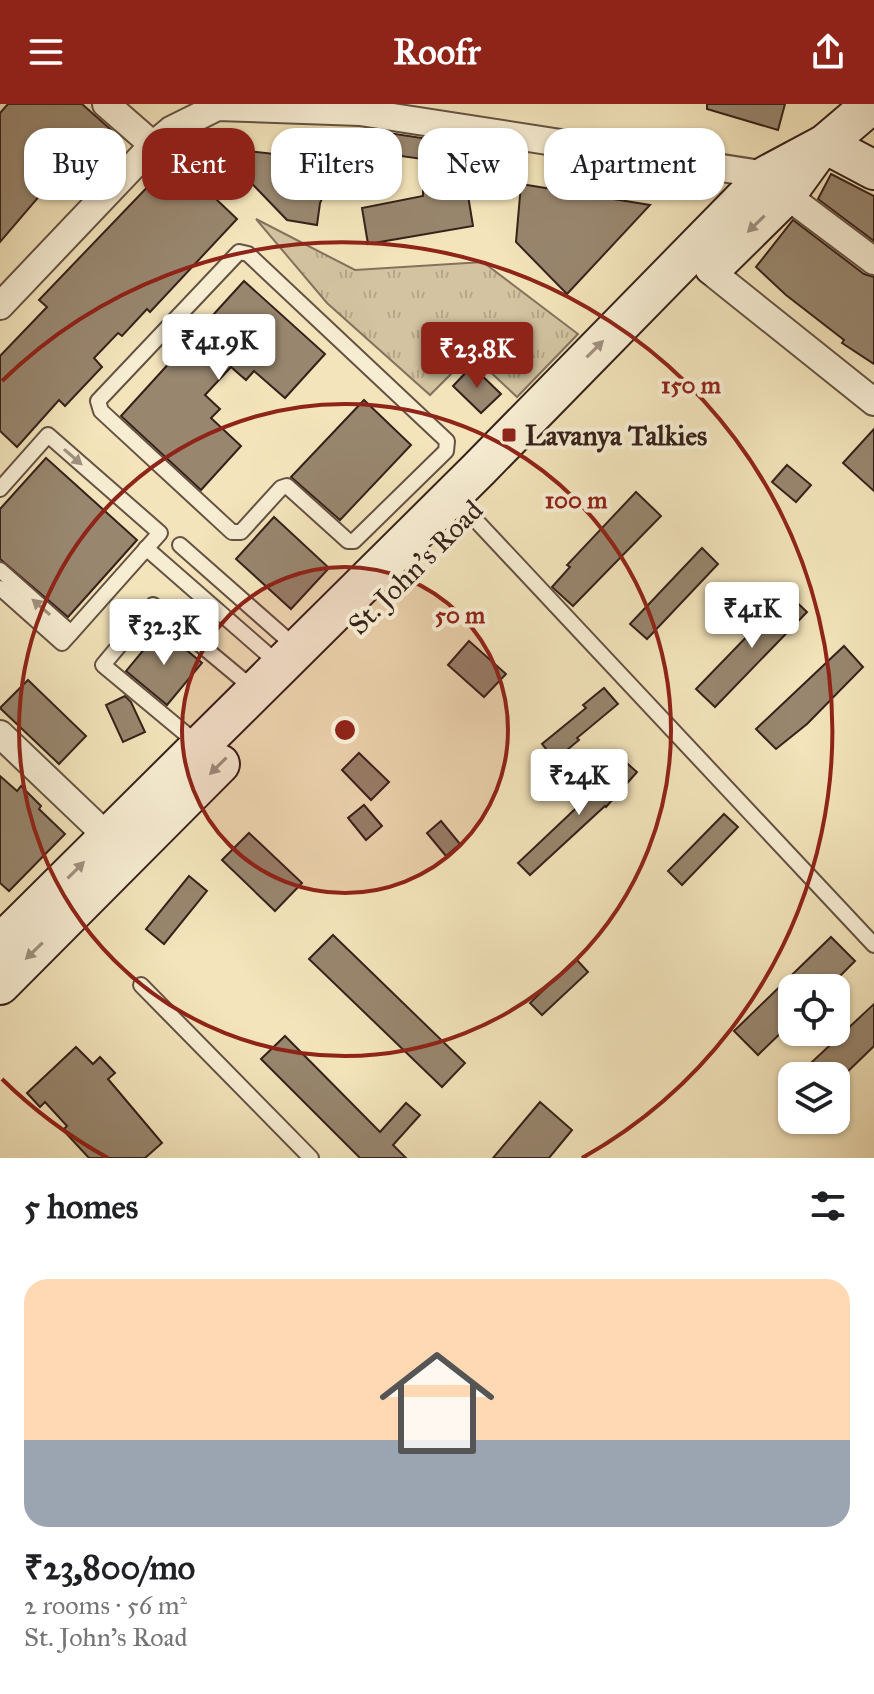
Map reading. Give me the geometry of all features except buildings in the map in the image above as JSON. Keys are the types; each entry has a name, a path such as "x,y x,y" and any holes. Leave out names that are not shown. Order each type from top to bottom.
{"main road":[{"name":"St. John's Road","path":"0,944 278,669 395,527 872,104"},
{"path":"825,144 874,170"},
{"name":"St. John's Road","path":"0,985 709,270 780,187"}],"street":[{"path":"106,104 142,135"},
{"path":"175,128 217,107 360,112 780,187 874,261"},
{"path":"0,306 142,157"},
{"path":"709,270 874,402"},
{"path":"0,734 109,838"}],"lane":[{"path":"239,252 243,252 447,441 446,451 395,527 348,541 287,486 281,488 241,532 232,532 101,411 98,401 239,252"},
{"path":"0,489 48,435 160,533 62,643 0,588"},
{"path":"469,513 874,945"},
{"path":"180,545 267,621 278,669"},
{"path":"146,548 251,639 278,669"},
{"path":"0,570 71,633"},
{"path":"201,747 103,665 153,605 278,669"},
{"path":"251,639 267,621"},
{"path":"141,985 311,1158"}],"green space":[{"path":"256,219 355,270 483,262 578,334 517,397 471,354 430,395 327,303"}],"place":[{"name":"Lavanya Talkies","path":"509,435"}]}
